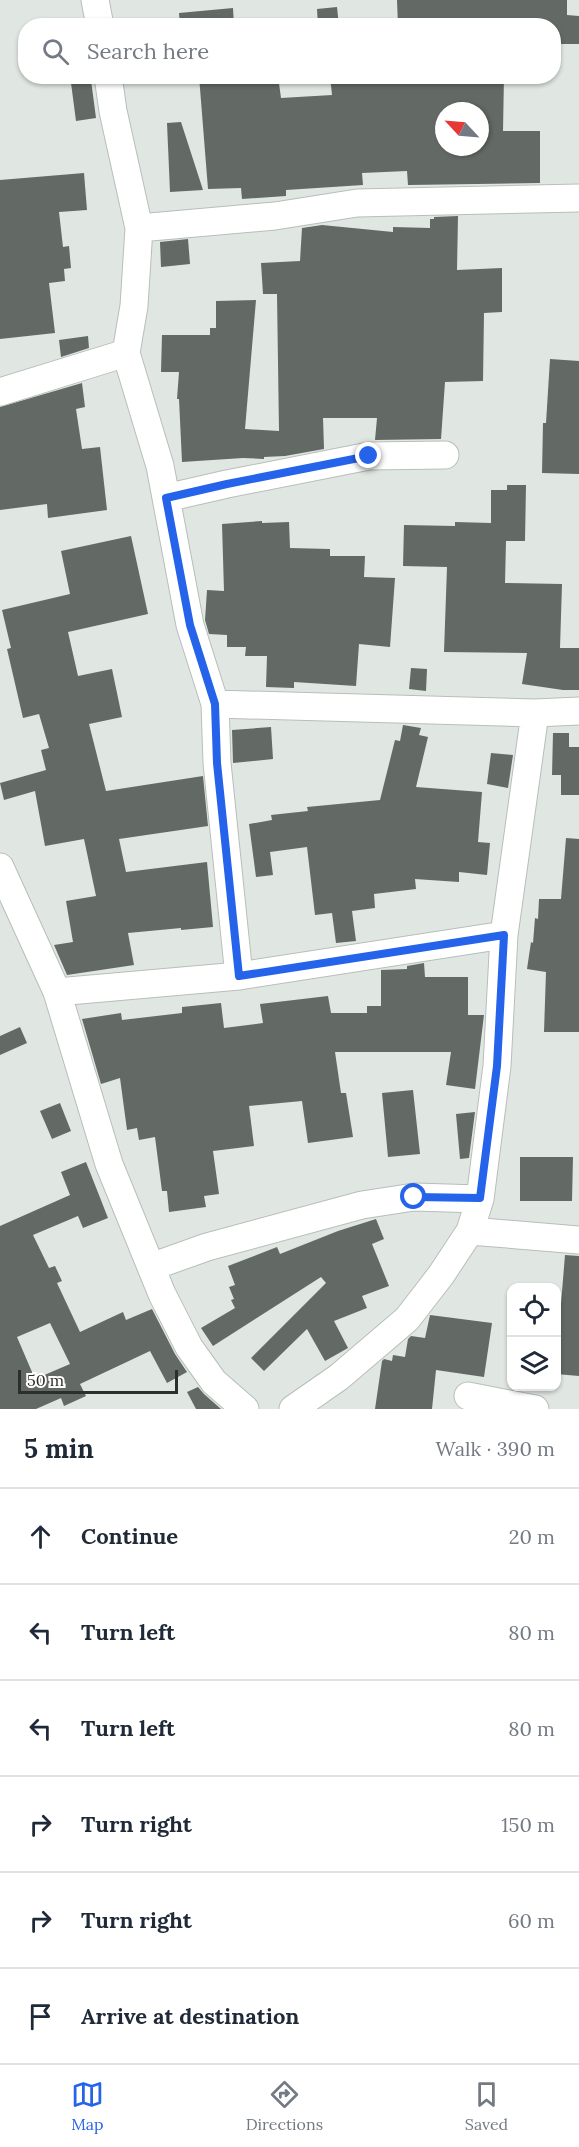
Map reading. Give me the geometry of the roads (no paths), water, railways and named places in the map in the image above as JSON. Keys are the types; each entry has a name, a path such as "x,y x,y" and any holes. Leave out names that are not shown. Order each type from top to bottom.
{"street":[{"path":"95,0 98,18"},
{"path":"109,84 139,228 134,306 126,352 160,466 190,625 215,704 217,763 239,976"},
{"path":"139,228 275,216 357,203 579,198"},
{"path":"0,393 126,352"},
{"path":"166,498 369,456 445,455"},
{"path":"215,704 536,713 579,711"},
{"path":"293,1409 339,1377 407,1319 441,1275 470,1231 480,1198 497,1066 504,935 536,713"},
{"path":"0,867 57,992 109,1164 162,1294 189,1347 214,1382 245,1409"},
{"path":"57,992 239,976 504,935"},
{"path":"152,1267 207,1247 362,1205 414,1197 480,1198"},
{"path":"470,1231 579,1240"},
{"path":"468,1396 535,1409"}]}
